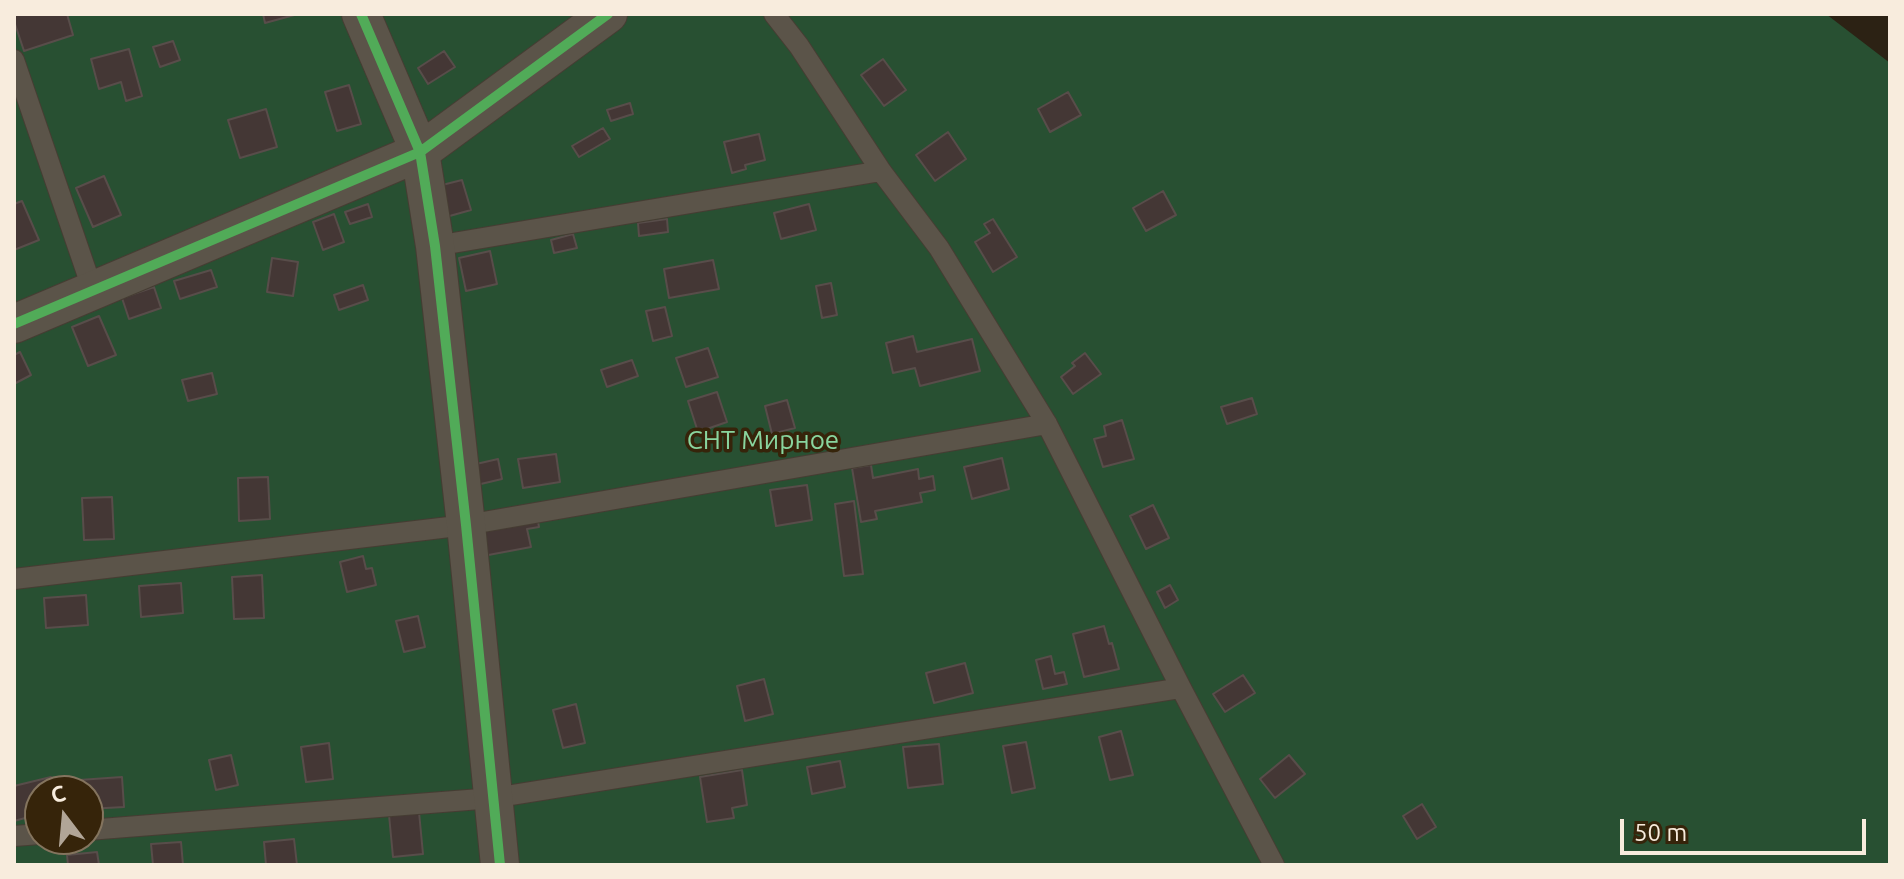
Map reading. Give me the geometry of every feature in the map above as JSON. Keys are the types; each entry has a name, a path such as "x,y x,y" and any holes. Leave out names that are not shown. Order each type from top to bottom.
{"street":[{"path":"361,14 420,152 435,246 500,865"},
{"path":"14,324 420,152 608,14"}],"lane":[{"path":"774,14 799,46 881,171 939,248 1047,424 1274,865"},
{"path":"14,60 93,291"},
{"path":"435,246 881,171"},
{"path":"14,579 466,525 1047,424"},
{"path":"104,829 493,798 1181,688"}],"green space":[{"name":"СНТ Мирное","path":"14,14 1826,14 1890,63 1890,865 14,865"}],"building":[{"path":"14,14 67,14 73,35 24,51"},
{"path":"263,14 298,14 265,23"},
{"path":"173,41 180,60 160,67 153,47"},
{"path":"129,49 142,96 126,101 121,82 99,89 91,59"},
{"path":"444,51 455,67 428,84 418,68"},
{"path":"883,59 906,90 884,106 861,75"},
{"path":"349,85 361,124 337,131 325,92"},
{"path":"1068,92 1081,115 1050,132 1038,109"},
{"path":"630,103 633,114 611,121 607,110"},
{"path":"266,109 277,147 240,158 228,120"},
{"path":"603,128 610,139 579,157 572,146"},
{"path":"948,132 966,159 935,181 916,155"},
{"path":"759,134 765,160 745,165 746,169 732,173 724,142"},
{"path":"104,176 121,215 93,227 76,188"},
{"path":"462,180 471,210 446,217 438,186"},
{"path":"1163,191 1176,215 1146,231 1133,208"},
{"path":"22,201 39,240 14,250 14,204"},
{"path":"368,204 372,217 350,224 345,212"},
{"path":"809,204 816,230 781,239 774,213"},
{"path":"334,214 344,242 323,250 313,222"},
{"path":"667,219 668,232 639,236 638,223"},
{"path":"993,219 1017,257 993,272 975,242 990,233 984,224"},
{"path":"573,234 577,248 554,253 551,240"},
{"path":"490,251 497,284 466,291 459,258"},
{"path":"272,258 298,262 293,296 267,292"},
{"path":"713,260 719,289 669,298 664,269"},
{"path":"211,270 217,287 180,299 174,281"},
{"path":"831,283 837,315 822,318 816,286"},
{"path":"363,285 368,300 339,310 334,295"},
{"path":"154,287 161,308 129,319 122,298"},
{"path":"665,307 672,336 653,341 646,311"},
{"path":"99,316 116,355 88,366 72,327"},
{"path":"913,336 917,352 972,339 980,371 920,386 915,368 893,373 886,343"},
{"path":"708,348 718,377 686,387 676,358"},
{"path":"20,352 31,375 14,384 14,355"},
{"path":"1085,353 1101,374 1073,394 1061,377"},
{"path":"632,360 638,376 607,387 601,370"},
{"path":"212,373 217,394 188,401 182,380"},
{"path":"717,392 727,422 698,432 688,401"},
{"path":"1252,398 1257,414 1227,424 1221,407"},
{"path":"787,400 795,428 772,434 765,406"},
{"path":"1122,420 1134,459 1103,467 1094,439 1106,436 1104,426"},
{"path":"556,454 560,482 523,488 518,459"},
{"path":"1002,458 1009,489 972,499 964,467"},
{"path":"498,459 502,479 468,487 463,467"},
{"path":"871,465 873,478 918,469 919,479 933,476 935,490 920,493 922,502 875,511 877,519 861,522 852,468"},
{"path":"268,477 270,519 239,521 238,478"},
{"path":"807,485 812,520 776,526 770,490"},
{"path":"112,497 114,539 84,540 82,498"},
{"path":"854,501 863,574 844,576 835,504"},
{"path":"535,505 539,527 527,529 531,547 483,556 476,515"},
{"path":"1153,505 1169,538 1146,549 1130,516"},
{"path":"363,556 366,569 372,568 376,585 347,592 340,562"},
{"path":"262,575 264,618 234,619 232,577"},
{"path":"181,583 183,613 141,617 139,586"},
{"path":"1170,585 1178,600 1165,608 1157,592"},
{"path":"86,595 88,625 46,628 44,598"},
{"path":"418,616 425,647 404,652 396,621"},
{"path":"1104,626 1119,669 1084,677 1073,634"},
{"path":"1051,656 1055,674 1064,672 1067,684 1043,689 1036,660"},
{"path":"965,663 973,693 934,703 926,673"},
{"path":"1243,675 1255,693 1225,712 1213,694"},
{"path":"764,679 773,714 745,721 737,686"},
{"path":"576,704 585,743 563,748 553,710"},
{"path":"1121,731 1133,775 1110,780 1099,737"},
{"path":"1026,742 1035,788 1012,793 1003,746"},
{"path":"329,743 333,779 306,782 301,747"},
{"path":"939,744 943,784 908,788 903,747"},
{"path":"231,755 238,785 216,790 209,760"},
{"path":"1289,755 1305,774 1275,798 1260,779"},
{"path":"840,761 845,787 812,794 807,767"},
{"path":"742,770 747,805 732,808 734,818 707,822 700,777"},
{"path":"122,777 124,807 104,808 104,778"},
{"path":"24,784 24,818 14,821 14,786"},
{"path":"1422,804 1436,827 1417,839 1403,816"},
{"path":"419,812 423,854 393,857 389,815"},
{"path":"294,839 297,865 266,865 264,842"},
{"path":"181,842 183,865 153,865 151,844"},
{"path":"67,855 97,855 99,865 68,865"}],"cycle path":[{"path":"361,14 420,152 435,246 500,865"},
{"path":"14,324 420,152 608,14"}]}
